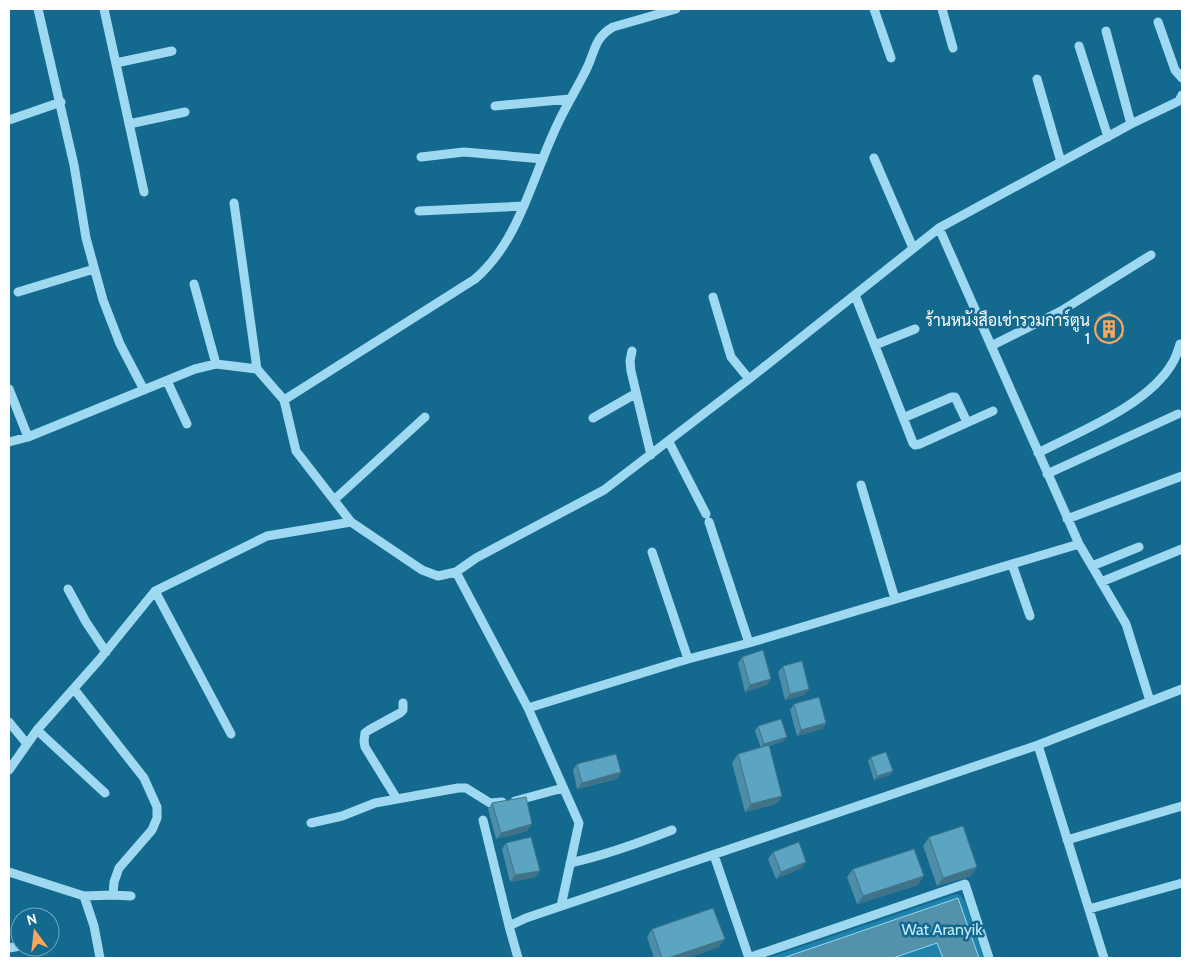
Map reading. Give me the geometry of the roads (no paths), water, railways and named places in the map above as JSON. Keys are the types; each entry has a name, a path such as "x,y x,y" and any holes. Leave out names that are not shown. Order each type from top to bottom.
{"street":[{"path":"38,9 61,102 86,238 94,270 120,344 144,390"},
{"path":"104,9 144,192"},
{"path":"284,400 475,279 489,267 502,250 524,206 554,131 587,67 598,40 604,32 613,27 666,10 676,9"},
{"path":"874,9 891,58"},
{"path":"942,9 953,48"},
{"path":"1158,22 1175,70 1182,78"},
{"path":"1106,31 1131,124"},
{"path":"1079,46 1108,137"},
{"path":"116,63 172,51"},
{"path":"1037,79 1061,162"},
{"path":"234,203 257,369 284,400 296,451 351,522 422,570 438,576 456,572 476,558 604,490 669,442 939,228 1131,124 1179,101 1182,95"},
{"path":"495,106 570,99"},
{"path":"9,120 61,102"},
{"path":"129,124 185,112"},
{"path":"420,157 464,152 543,159"},
{"path":"874,158 913,248"},
{"path":"419,211 524,206"},
{"path":"939,228 1079,544 1126,624 1150,702"},
{"path":"991,346 1062,311 1152,255"},
{"path":"18,292 94,270"},
{"path":"194,284 216,364"},
{"path":"855,295 915,445 993,411"},
{"path":"713,297 731,357 749,379"},
{"path":"875,345 915,329"},
{"path":"1038,453 1125,409 1148,393 1161,380 1174,362 1180,344"},
{"path":"632,351 631,371 650,455"},
{"path":"9,442 195,369 216,364 257,369"},
{"path":"167,381 187,424"},
{"path":"9,389 28,436"},
{"path":"593,418 635,394"},
{"path":"903,418 955,397 967,422"},
{"path":"1047,474 1178,414"},
{"path":"334,500 425,417"},
{"path":"669,442 708,518 749,643"},
{"path":"1067,518 1182,476"},
{"path":"861,484 895,599"},
{"path":"9,770 37,730 106,652 155,591 267,536 351,522"},
{"path":"528,708 1079,544"},
{"path":"1092,566 1140,548"},
{"path":"1101,582 1182,549"},
{"path":"652,552 688,659"},
{"path":"1012,564 1030,616"},
{"path":"456,572 528,708 579,823 561,906"},
{"path":"68,589 86,622 106,652"},
{"path":"155,591 231,734"},
{"path":"74,689 144,778 157,807 158,818 152,830 119,868 112,895"},
{"path":"509,926 526,918 1038,744 1182,689"},
{"path":"397,799 365,747 364,741 365,733 400,713 403,710 403,703"},
{"path":"9,722 27,744"},
{"path":"37,730 105,792"},
{"path":"1038,744 1104,958"},
{"path":"311,823 342,816 375,803 458,788 466,788 490,803 519,801 563,788"},
{"path":"1067,840 1182,806"},
{"path":"483,820 518,958"},
{"path":"570,863 632,846 672,830"},
{"path":"714,855 749,958 965,884 989,958"},
{"path":"9,872 84,896 131,896"},
{"path":"1089,909 1182,883"},
{"path":"84,896 94,926 100,958"}],"place":[{"name":"ร้านหนังสือเช่ารวมการ์ตูน 1","path":"1109,329"}],"park label":[{"name":"Wat Aranyik","path":"942,929"}]}
